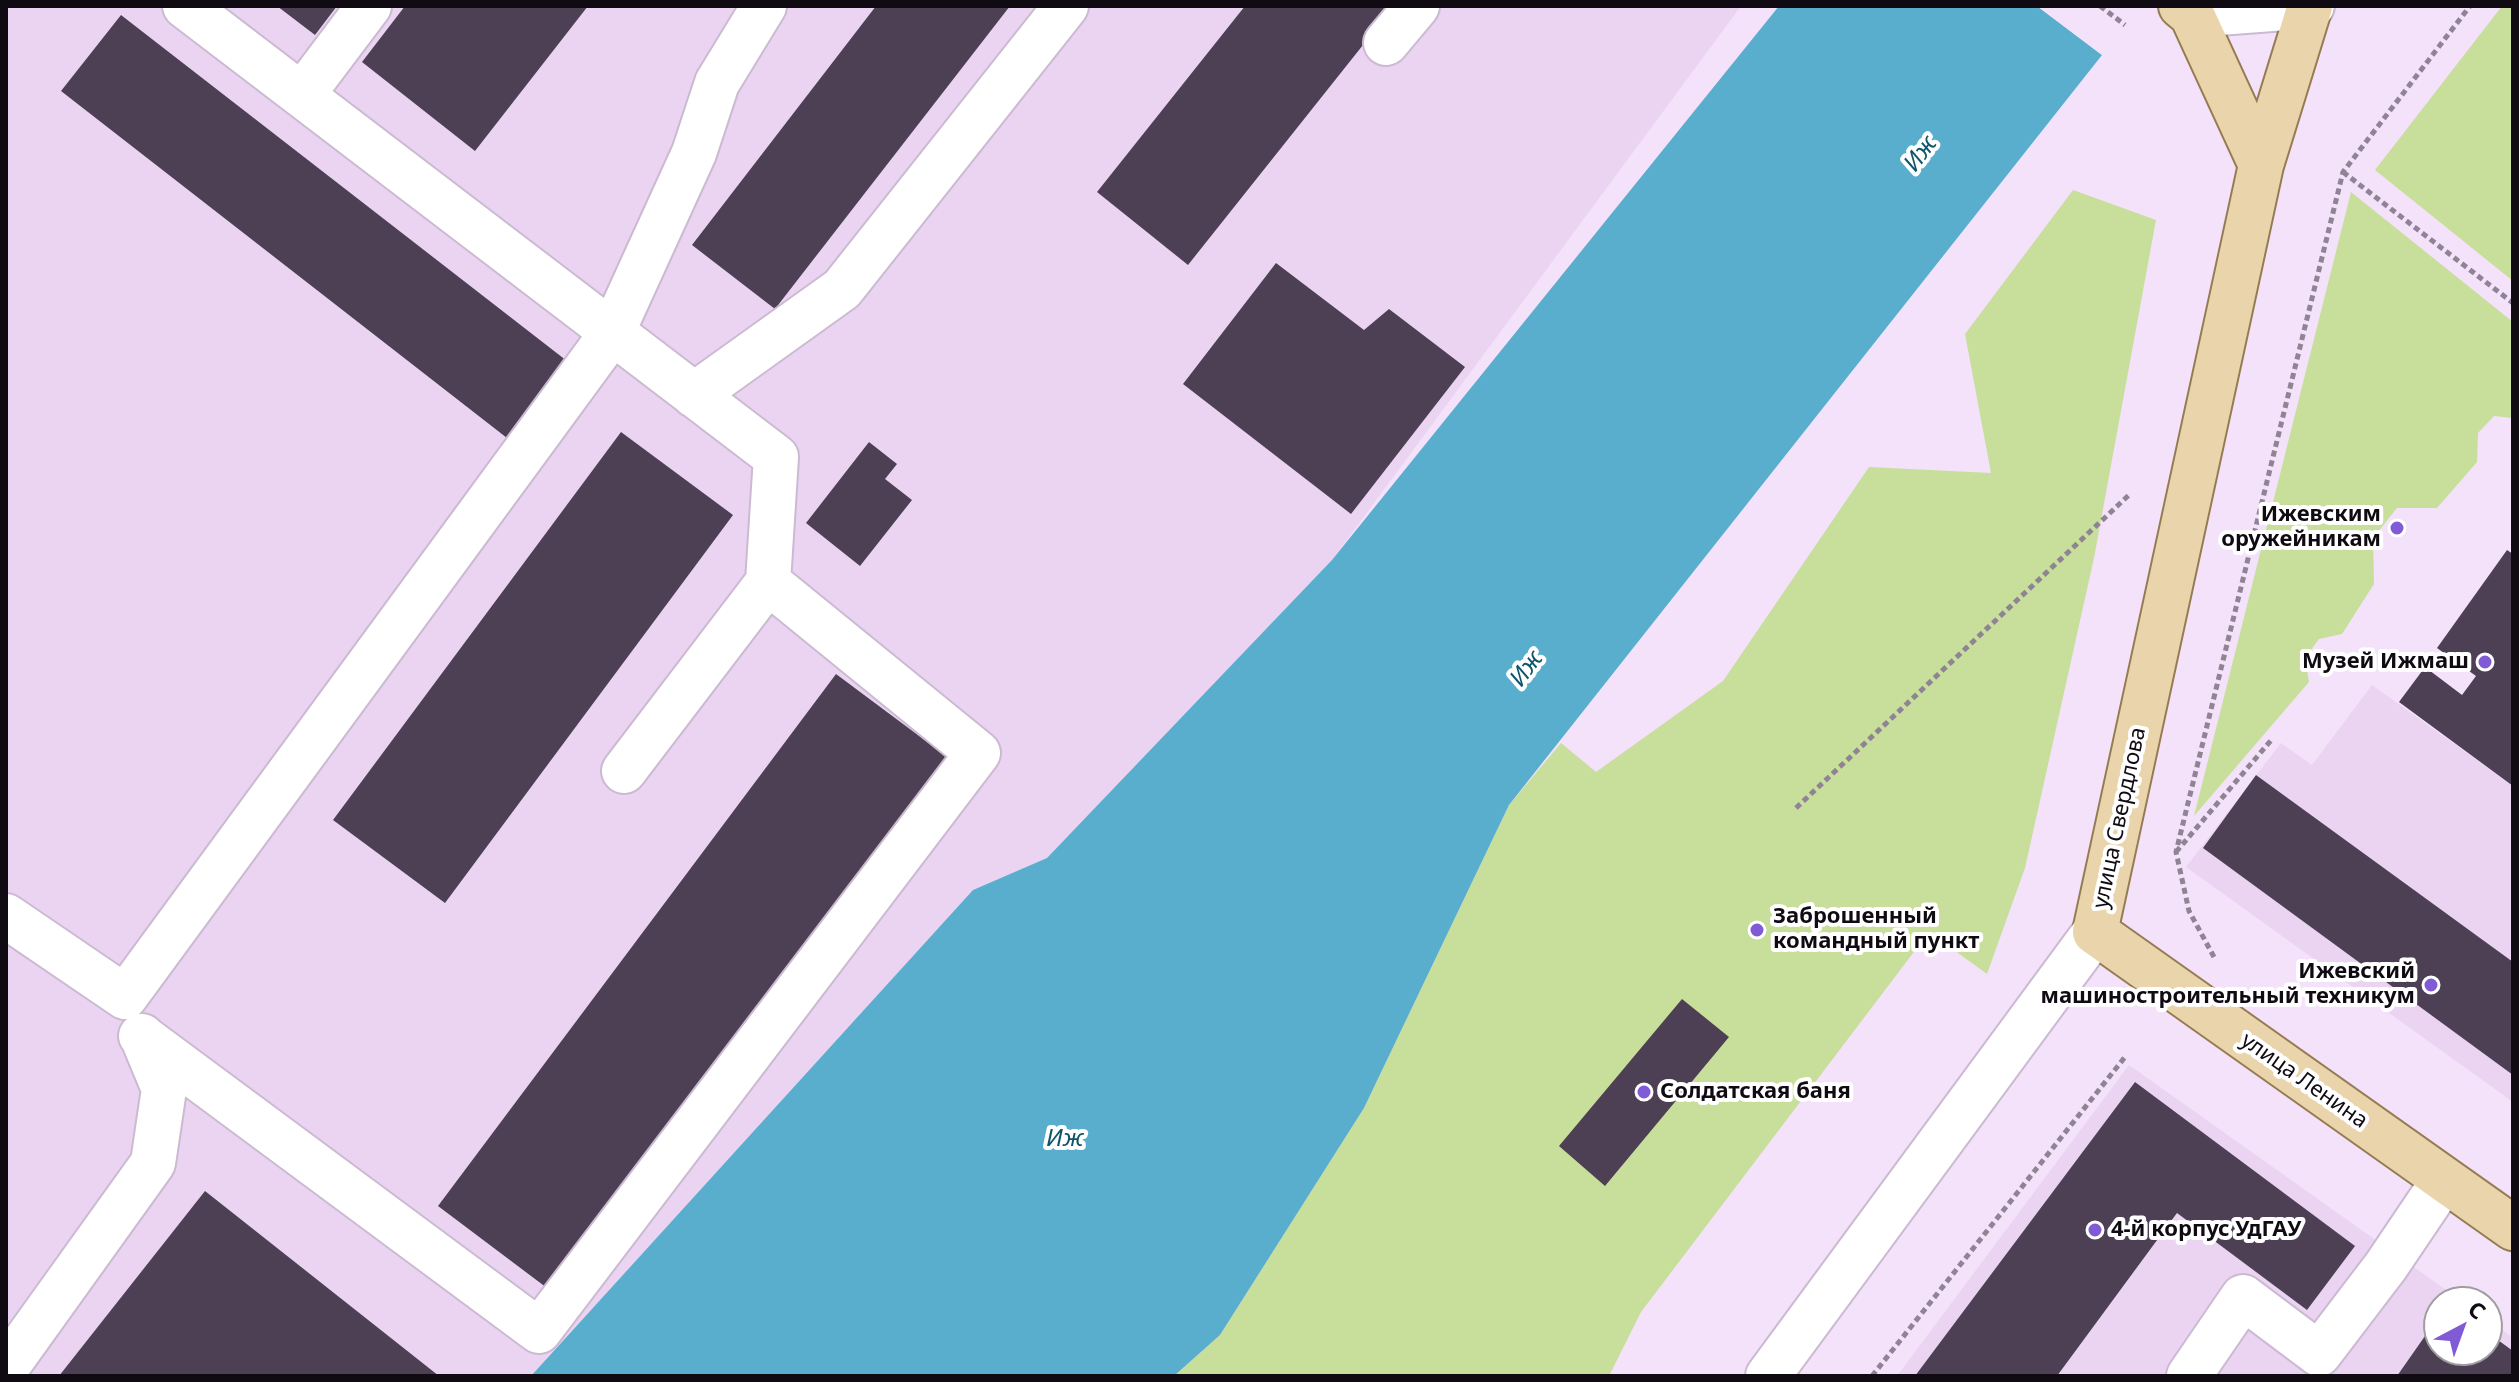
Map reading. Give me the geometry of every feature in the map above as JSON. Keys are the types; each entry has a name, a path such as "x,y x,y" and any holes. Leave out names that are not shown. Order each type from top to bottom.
{"main road":[{"name":"улица Свердлова","path":"2095,932 2264,156 2311,7"},
{"path":"2187,10 2264,156"},
{"name":"улица Ленина","path":"2095,932 2513,1228"}],"street":[{"path":"185,6 776,457 768,582 624,771"},
{"path":"302,95 369,6"},
{"path":"133,1016 612,333 694,153 717,83 764,6"},
{"path":"694,395 842,289 1066,6"},
{"path":"1386,43 1417,6"},
{"path":"2187,10 2311,7"},
{"path":"6,916 539,1331 978,753 768,582"},
{"name":"улица Свердлова","path":"1768,1376 2095,932"},
{"path":"6,1368 153,1163 164,1089 133,1016"},
{"path":"2189,1376 2243,1297 2304,1365 2386,1266 2444,1180"}],"path":[{"path":"2100,6 2125,25"},
{"path":"2220,962 2209,953 2189,911 2176,852 2343,172 2470,6"},
{"path":"2343,172 2513,303"},
{"path":"1796,808 2129,495"},
{"path":"2176,852 2273,738"},
{"path":"1872,1376 2125,1057"}],"shaded area":[{"path":"6,6 1741,6 1332,560 1047,858 973,890 531,1376 6,1376"},
{"name":"Ижевский машиностроительный техникум","path":"2372,685 2513,786 2513,1102 2186,867 2281,743 2312,765"},
{"path":"2129,1065 2440,1286 2423,1286 2423,1366 2503,1366 2503,1331 2513,1338 2513,1376 1897,1376"}],"green space":[{"path":"2502,6 2513,6 2513,281 2375,170"},
{"path":"2073,190 2156,220 2094,558 2025,868 1987,974 1929,932 1641,1312 1609,1376 1174,1376 1220,1335 1364,1108 1509,805 1561,743 1596,772 1723,681 1869,467 1991,473 1965,334"},
{"path":"2351,192 2513,322 2513,418 2494,416 2478,433 2477,462 2437,508 2397,508 2373,538 2374,584 2342,634 2319,639 2305,658 2309,682 2194,816"}],"water":[{"name":"Иж","path":"1779,6 2037,6 2102,55 1509,805 1364,1108 1220,1335 1174,1376 531,1376 973,890 1047,858 1332,560"}],"pier":[{"path":"2037,6 2044,6 2105,52 2102,55"}],"building":[{"path":"277,6 337,6 315,35"},
{"path":"405,6 588,6 475,151 362,62"},
{"path":"876,6 1010,6 775,309 692,245"},
{"path":"1245,6 1394,6 1188,265 1097,192"},
{"path":"121,15 576,368 516,445 61,91"},
{"path":"1276,263 1364,330 1389,309 1465,367 1351,514 1183,384"},
{"path":"621,432 733,515 445,903 333,820"},
{"path":"869,442 897,464 885,479 912,500 860,566 806,523"},
{"name":"Музей Ижмаш","path":"2507,550 2513,554 2513,786 2399,702 2425,667 2462,695 2476,676 2437,648"},
{"path":"836,674 950,759 551,1291 438,1206"},
{"path":"2256,775 2513,962 2513,1075 2203,848"},
{"name":"Солдатская баня","path":"1682,999 1729,1037 1605,1186 1559,1146"},
{"name":"4-й корпус УдГАУ","path":"2135,1082 2355,1246 2307,1310 2177,1213 2057,1376 1915,1376"},
{"path":"205,1191 439,1376 59,1376"},
{"path":"2423,1339 2423,1366 2503,1366 2503,1344 2513,1351 2513,1376 2397,1376"}],"place":[{"name":"Ижевским оружейникам","path":"2397,528"},
{"name":"Музей Ижмаш","path":"2485,662"},
{"name":"Заброшенный командный пункт","path":"1757,930"},
{"name":"Ижевский машиностроительный техникум","path":"2431,985"},
{"name":"Солдатская баня","path":"1644,1092"},
{"name":"4-й корпус УдГАУ","path":"2095,1230"}]}
